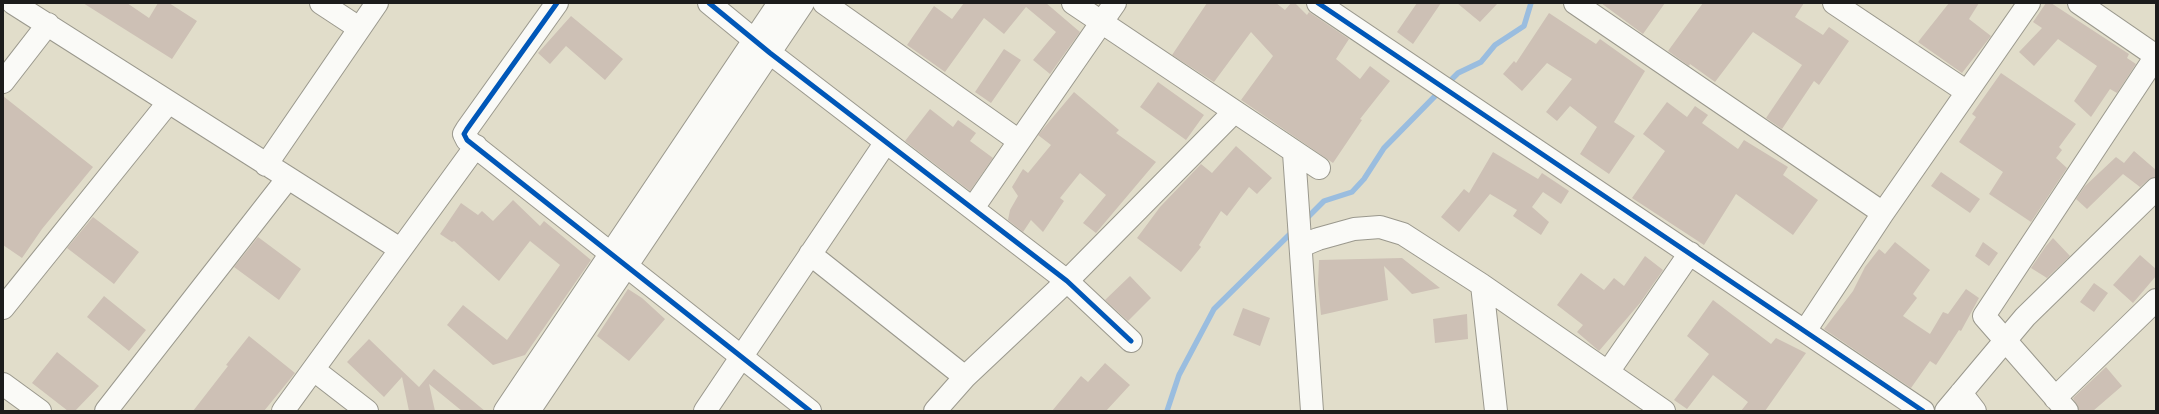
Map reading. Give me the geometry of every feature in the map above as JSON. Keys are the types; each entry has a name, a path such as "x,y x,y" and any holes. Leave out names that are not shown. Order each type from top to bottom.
{"street":[{"path":"13,3 48,24 168,103 400,249"},
{"path":"321,3 359,28"},
{"path":"266,165 377,3"},
{"path":"558,3 467,129 464,134 467,140 810,411"},
{"path":"708,3 1067,281 1131,341"},
{"path":"762,46 779,3"},
{"path":"505,411 618,260 762,46 803,3"},
{"path":"824,3 1019,142"},
{"path":"1073,3 1294,153 1320,168"},
{"path":"973,208 1115,3"},
{"path":"1318,3 1923,411"},
{"path":"1575,3 1883,213"},
{"path":"1834,3 1967,92"},
{"path":"1805,331 1883,213 2029,3"},
{"path":"2079,3 2156,56 1984,316 2061,405 2156,300"},
{"path":"3,82 48,24"},
{"path":"3,308 168,103"},
{"path":"935,411 965,377 1067,281 1234,112"},
{"path":"705,411 886,142"},
{"path":"283,411 476,146"},
{"path":"1294,153 1312,411"},
{"path":"106,411 288,178"},
{"path":"1946,411 2025,317 2156,189"},
{"path":"1301,238 1318,239 1354,229 1380,226 1403,234 1482,285 1664,411"},
{"path":"1608,372 1690,253"},
{"path":"810,254 965,377"},
{"path":"528,411 618,260"},
{"path":"1482,285 1496,411"},
{"path":"314,370 367,411"},
{"path":"3,384 40,411"},
{"path":"1961,393 1975,411"}],"building":[{"path":"83,3 127,3 149,18 158,3 169,3 197,21 172,59"},
{"path":"964,3 1046,3 1080,32 1050,74 1033,60 1056,32 1026,7 1004,34 984,18 945,72 907,45 934,6 952,19"},
{"path":"1207,3 1276,3 1285,10 1291,3 1295,3 1307,15 1309,12 1349,39 1336,59 1360,79 1370,66 1390,81 1360,119 1362,120 1333,163 1241,100 1273,56 1251,32 1214,82 1172,55"},
{"path":"1417,3 1441,3 1413,44 1397,32"},
{"path":"1457,3 1498,3 1480,22"},
{"path":"1601,3 1665,3 1643,34"},
{"path":"1703,3 1804,3 1795,17 1823,35 1829,27 1849,41 1819,85 1814,81 1782,129 1766,118 1802,65 1753,32 1715,82 1690,64 1689,66 1668,51"},
{"path":"1949,3 1979,3 1969,19 1991,36 1962,73 1918,42"},
{"path":"2046,3 2051,3 2129,54 2127,58 2136,64 2117,93 2110,89 2091,117 2074,101 2097,66 2058,39 2034,66 2019,52 2042,28 2033,22"},
{"path":"1549,13 1596,44 1600,39 1645,71 1614,122 1635,136 1609,174 1580,154 1597,127 1570,106 1557,121 1546,112 1572,79 1547,63 1522,91 1503,74 1514,61 1516,63"},
{"path":"571,16 623,59 605,80 566,46 550,64 538,53"},
{"path":"1004,49 1021,60 991,103 975,92"},
{"path":"2001,73 2076,124 2059,147 2062,150 2056,158 2067,168 2031,222 1989,194 2003,172 1959,142 1976,117 1972,114"},
{"path":"1158,82 1204,115 1186,140 1140,107"},
{"path":"1074,92 1119,130 1116,133 1156,162 1096,233 1083,223 1106,195 1080,173 1060,198 1064,201 1043,232 1031,220 1023,232 1008,220 1010,210 1018,196 1012,187 1023,169 1028,173 1051,145 1038,135"},
{"path":"3,96 93,167 42,229 22,258 3,245"},
{"path":"1667,102 1687,117 1695,106 1708,115 1702,123 1738,149 1744,140 1788,167 1783,175 1818,200 1793,235 1736,194 1704,245 1632,198 1665,151 1643,134"},
{"path":"930,109 953,127 958,120 976,133 970,141 993,158 970,191 905,141"},
{"path":"1236,146 1272,178 1257,194 1249,187 1227,216 1221,211 1199,245 1201,247 1181,272 1137,238 1160,207 1201,164 1212,173"},
{"path":"2134,151 2156,170 2156,177 2148,180 2140,187 2123,174 2087,209 2076,199 2085,186 2116,157 2124,163"},
{"path":"1493,152 1538,179 1542,173 1569,191 1561,204 1543,192 1532,207 1549,222 1541,235 1513,216 1517,210 1490,194 1459,232 1441,217 1464,189 1469,193"},
{"path":"1941,172 1980,199 1970,213 1931,186"},
{"path":"513,200 540,226 544,221 591,260 525,355 493,365 447,325 463,305 507,340 560,265 530,241 499,281 454,241 452,242 440,234 461,203 478,215 482,211 493,221"},
{"path":"93,217 139,252 114,284 67,248"},
{"path":"258,237 301,269 279,300 234,267"},
{"path":"2053,238 2070,256 2047,278 2031,268"},
{"path":"1895,242 1930,270 1913,294 1917,298 1903,316 1930,334 1943,312 1948,314 1966,289 1979,298 1961,331 1959,330 1936,365 1930,361 1911,388 1824,329 1853,291 1865,267 1879,249 1885,254"},
{"path":"1983,242 1998,253 1989,266 1975,256"},
{"path":"2140,255 2156,269 2156,276 2133,303 2113,285"},
{"path":"1645,256 1663,270 1640,303 1599,351 1577,332 1583,325 1557,305 1581,273 1604,290 1614,278 1624,286"},
{"path":"1402,258 1440,288 1412,294 1384,266 1388,300 1321,315 1318,284 1319,260"},
{"path":"1130,276 1151,298 1128,321 1105,300"},
{"path":"2094,283 2108,293 2094,312 2080,302"},
{"path":"628,289 642,298 665,319 629,361 597,336"},
{"path":"104,296 146,330 129,351 87,317"},
{"path":"1713,300 1771,344 1776,338 1806,353 1765,411 1741,411 1748,402 1713,375 1687,409 1674,400 1709,354 1687,336"},
{"path":"1243,308 1270,318 1260,346 1233,335"},
{"path":"1467,314 1468,339 1435,343 1433,319"},
{"path":"249,336 295,373 264,411 193,411 228,366 226,365"},
{"path":"369,339 419,387 434,369 485,411 462,411 429,384 435,411 409,411 402,377 384,397 347,362"},
{"path":"57,352 99,386 75,411 68,411 32,383"},
{"path":"1105,363 1130,385 1106,411 1052,411 1081,376 1088,382"},
{"path":"2106,367 2122,386 2093,411 2079,411 2073,398"}],"waterway":[{"path":"1447,84 1458,73 1481,62 1495,45 1524,26 1531,3"},
{"path":"1305,220 1324,201 1352,192 1364,179 1384,148 1441,90"},
{"path":"1167,411 1179,375 1214,309 1293,231"}],"cycle path":[{"path":"557,3 467,129 464,134 467,140 810,411"},
{"path":"709,3 770,53 1067,281 1131,341"},
{"path":"1318,3 1923,411"}]}
